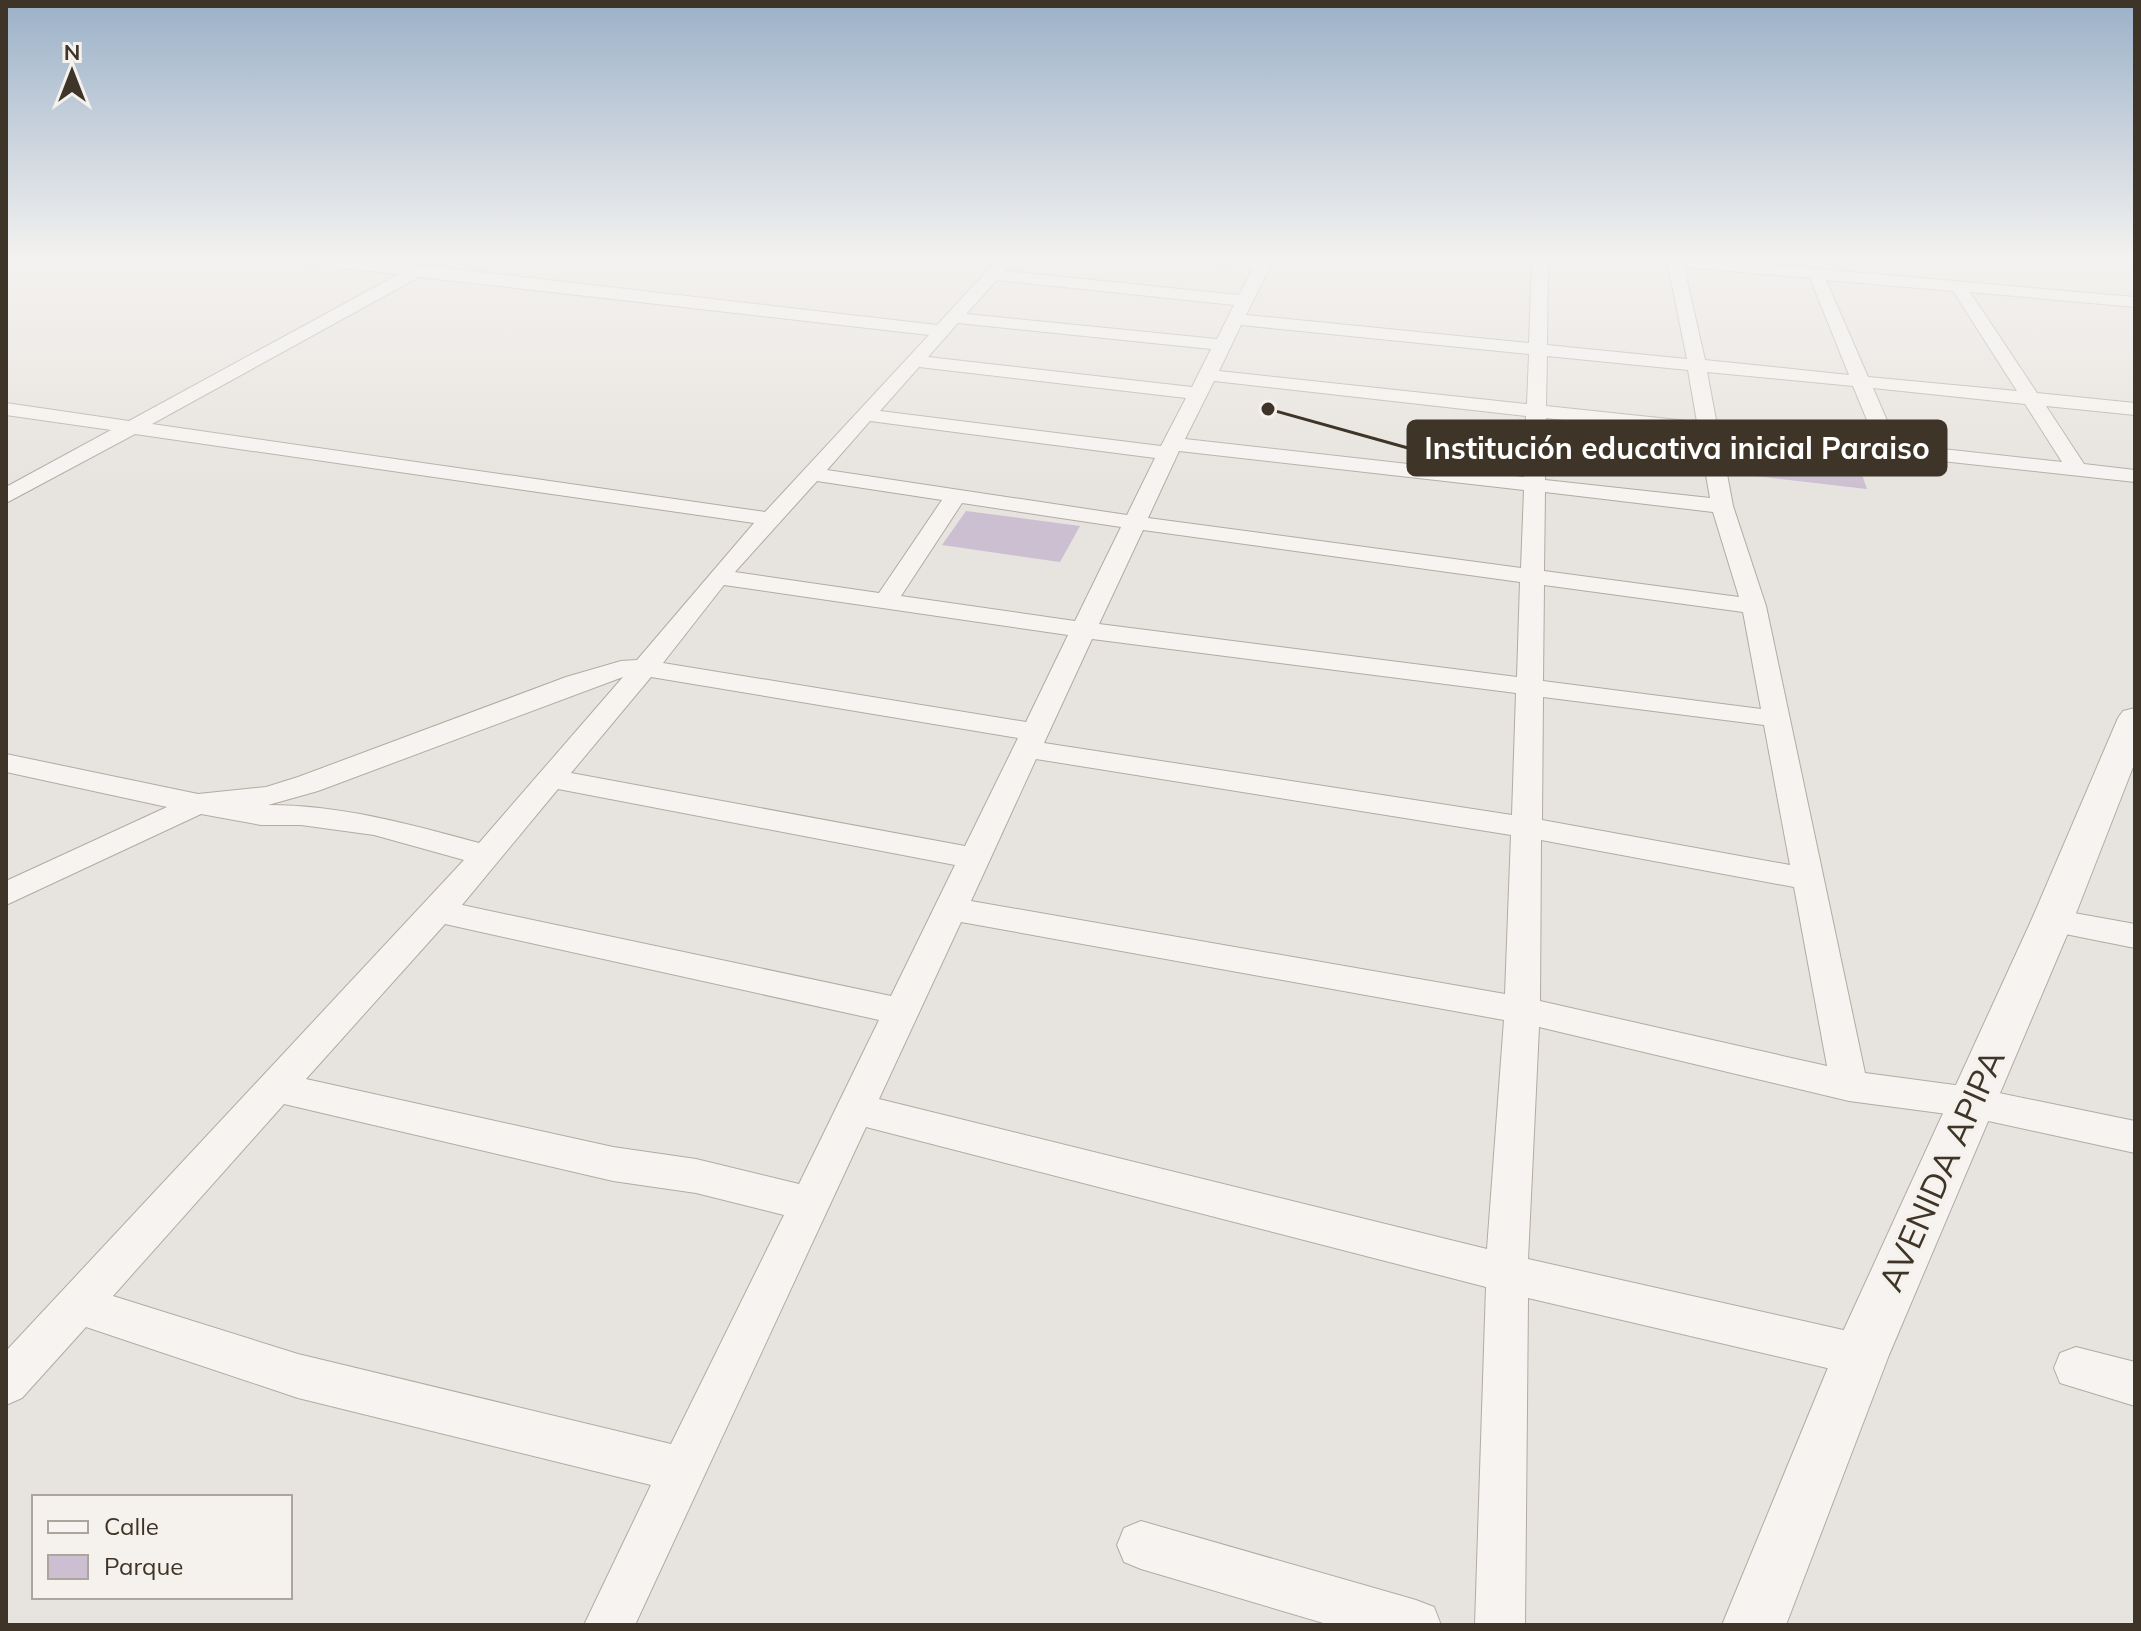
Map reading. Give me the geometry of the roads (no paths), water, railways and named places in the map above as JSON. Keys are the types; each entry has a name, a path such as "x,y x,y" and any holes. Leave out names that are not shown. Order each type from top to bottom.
{"street":[{"path":"6,496 300,335"},
{"path":"6,1383 438,911 552,779 718,577 940,335"},
{"path":"609,1625 1227,335"},
{"path":"1381,335 2135,409"},
{"path":"1500,1625 1510,1271 1522,1010 1537,335"},
{"path":"1691,335 1722,506 1754,606 1778,719 1849,1086"},
{"path":"1840,335 1888,447"},
{"path":"1991,335 2077,469"},
{"path":"917,361 1708,427 2135,476"},
{"path":"6,409 770,519"},
{"path":"868,415 1722,506"},
{"path":"811,474 1136,522 1754,606"},
{"path":"886,601 956,495"},
{"path":"718,577 1085,630 1778,719"},
{"path":"6,894 198,804 267,796 308,784 575,683 621,669 645,668 1031,741 1809,879"},
{"name":"AVENIDA APIPA","path":"1754,1625 1861,1355 1970,1102 2125,769 2135,718"},
{"path":"6,763 261,815 301,815 374,825 486,855"},
{"path":"552,779 974,858"},
{"path":"951,909 1522,1010 1849,1086 1970,1102 2135,1137"},
{"path":"438,911 901,1011"},
{"path":"2052,921 2135,936"},
{"path":"278,1088 613,1164 696,1176 810,1204"},
{"path":"856,1109 1510,1271 1566,1288 1861,1355"},
{"path":"76,1304 298,1376 683,1470"},
{"path":"2076,1368 2135,1384"},
{"path":"1141,1545 1416,1625"}],"place":[{"name":"Institución educativa inicial Paraiso","path":"1268,409"}]}
